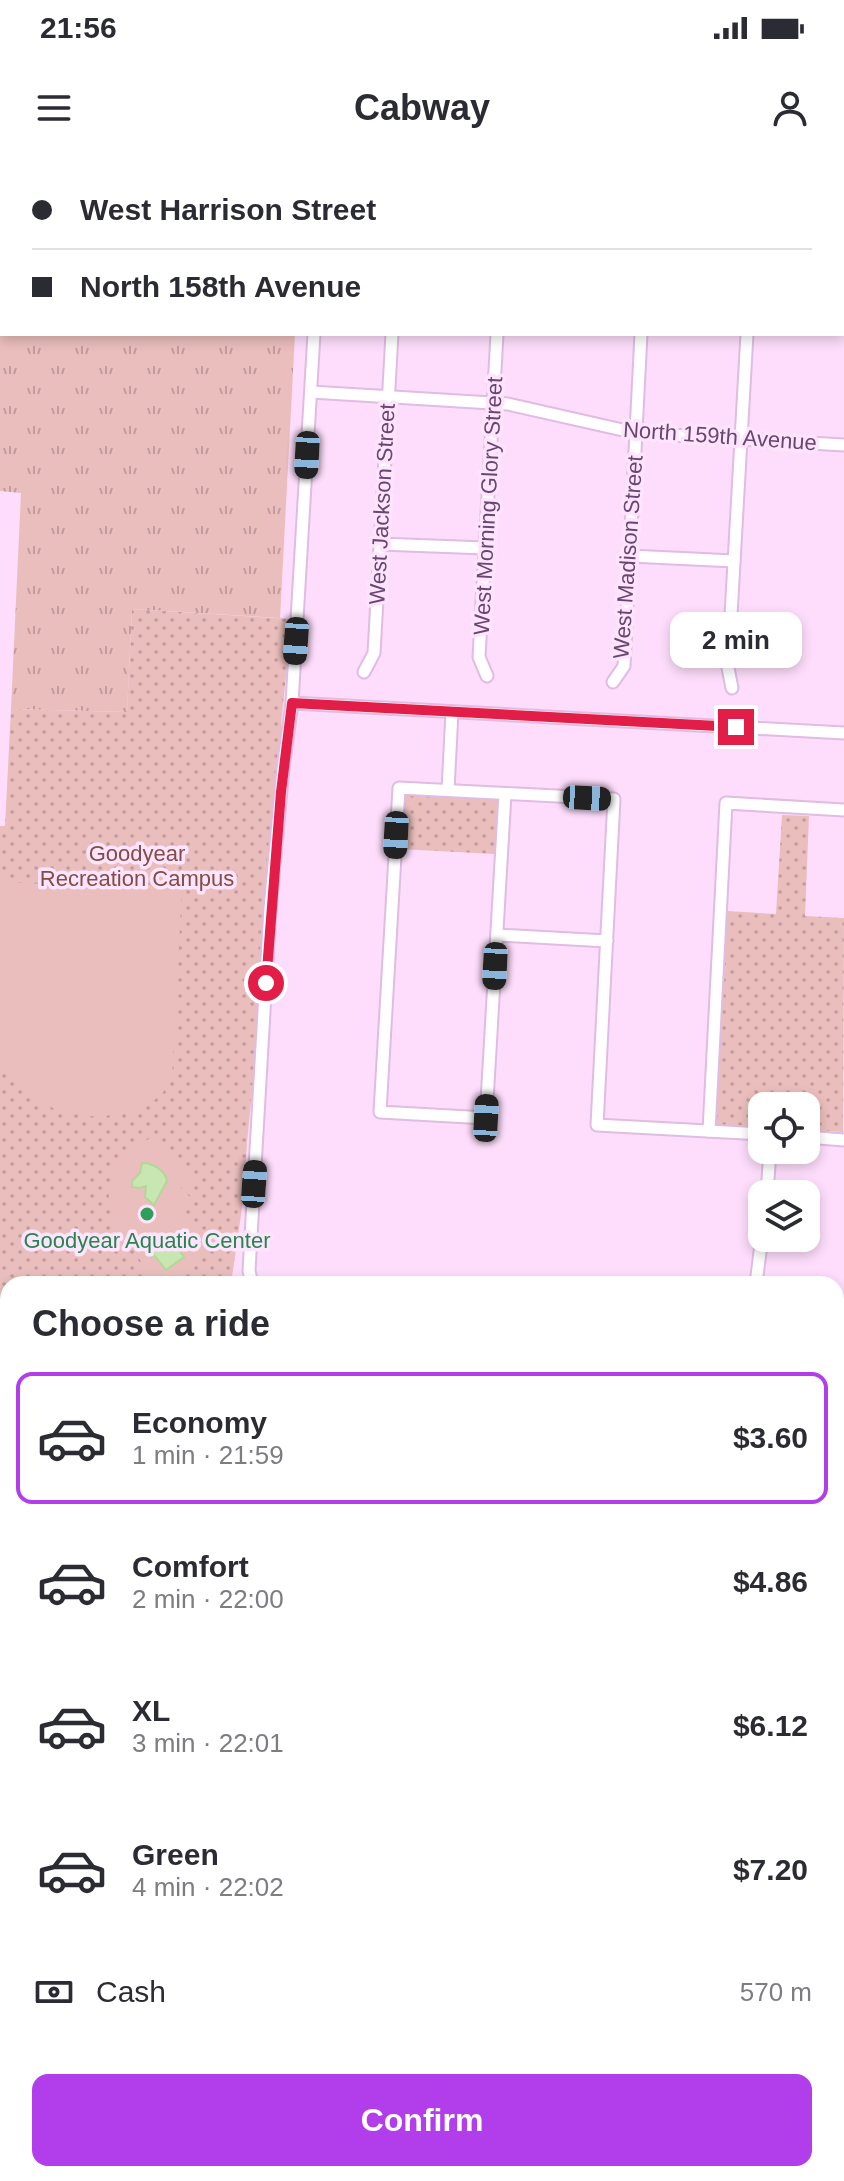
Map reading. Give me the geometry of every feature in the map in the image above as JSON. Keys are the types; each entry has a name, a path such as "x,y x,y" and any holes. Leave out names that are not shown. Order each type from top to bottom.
{"street":[{"path":"250,1276 270,908 292,703 314,336"},
{"name":"West Jackson Street","path":"364,672 374,653 392,336"},
{"name":"West Morning Glory Street","path":"487,676 479,657 497,336"},
{"name":"West Madison Street","path":"613,682 624,666 641,336"},
{"path":"732,688 728,668 747,336"},
{"name":"North 159th Avenue","path":"311,392 493,403 524,407 636,433 844,445"},
{"path":"380,544 485,548"},
{"path":"630,556 734,561"},
{"path":"292,703 844,733"},
{"path":"448,790 452,712"},
{"path":"505,794 486,1118 380,1112 399,788 614,799 597,1125 748,1133"},
{"path":"709,1131 726,803 844,810"},
{"path":"497,935 607,941"},
{"path":"820,1138 844,1140"},
{"path":"757,1276 760,1252"},
{"path":"247,1276 249,1271"}],"green space":[{"path":"0,336 295,336 280,618 132,609 127,712 11,709 21,493 0,491"},
{"name":"Goodyear Recreation Campus","path":"132,609 292,619 281,724 281,792 269,928 244,1194 232,1276 0,1276 0,826 5,826 11,709 127,712"},
{"path":"402,794 498,799 495,854 399,849"},
{"path":"782,815 809,816 805,916 844,918 843,1132 820,1131 820,1092 748,1092 748,1127 716,1126 727,911 776,914"},
{"path":"0,882 182,890 172,1079 154,1100 135,1110 110,1115 74,1114 40,1102 11,1080 0,1065"},
{"name":"Goodyear Aquatic Center","path":"157,1136 191,1180 181,1188 193,1200 180,1210 209,1249 178,1276 151,1276 113,1219 109,1191 111,1179 123,1157"}],"shaded area":[{"path":"142,1163 158,1168 167,1181 154,1205 145,1197 146,1186 132,1187"},
{"path":"167,1234 184,1257 166,1270 146,1250"}],"place":[{"name":"Goodyear Aquatic Center","path":"147,1214"}],"route":[{"path":"266,983 270,908 292,703 736,727"}]}
